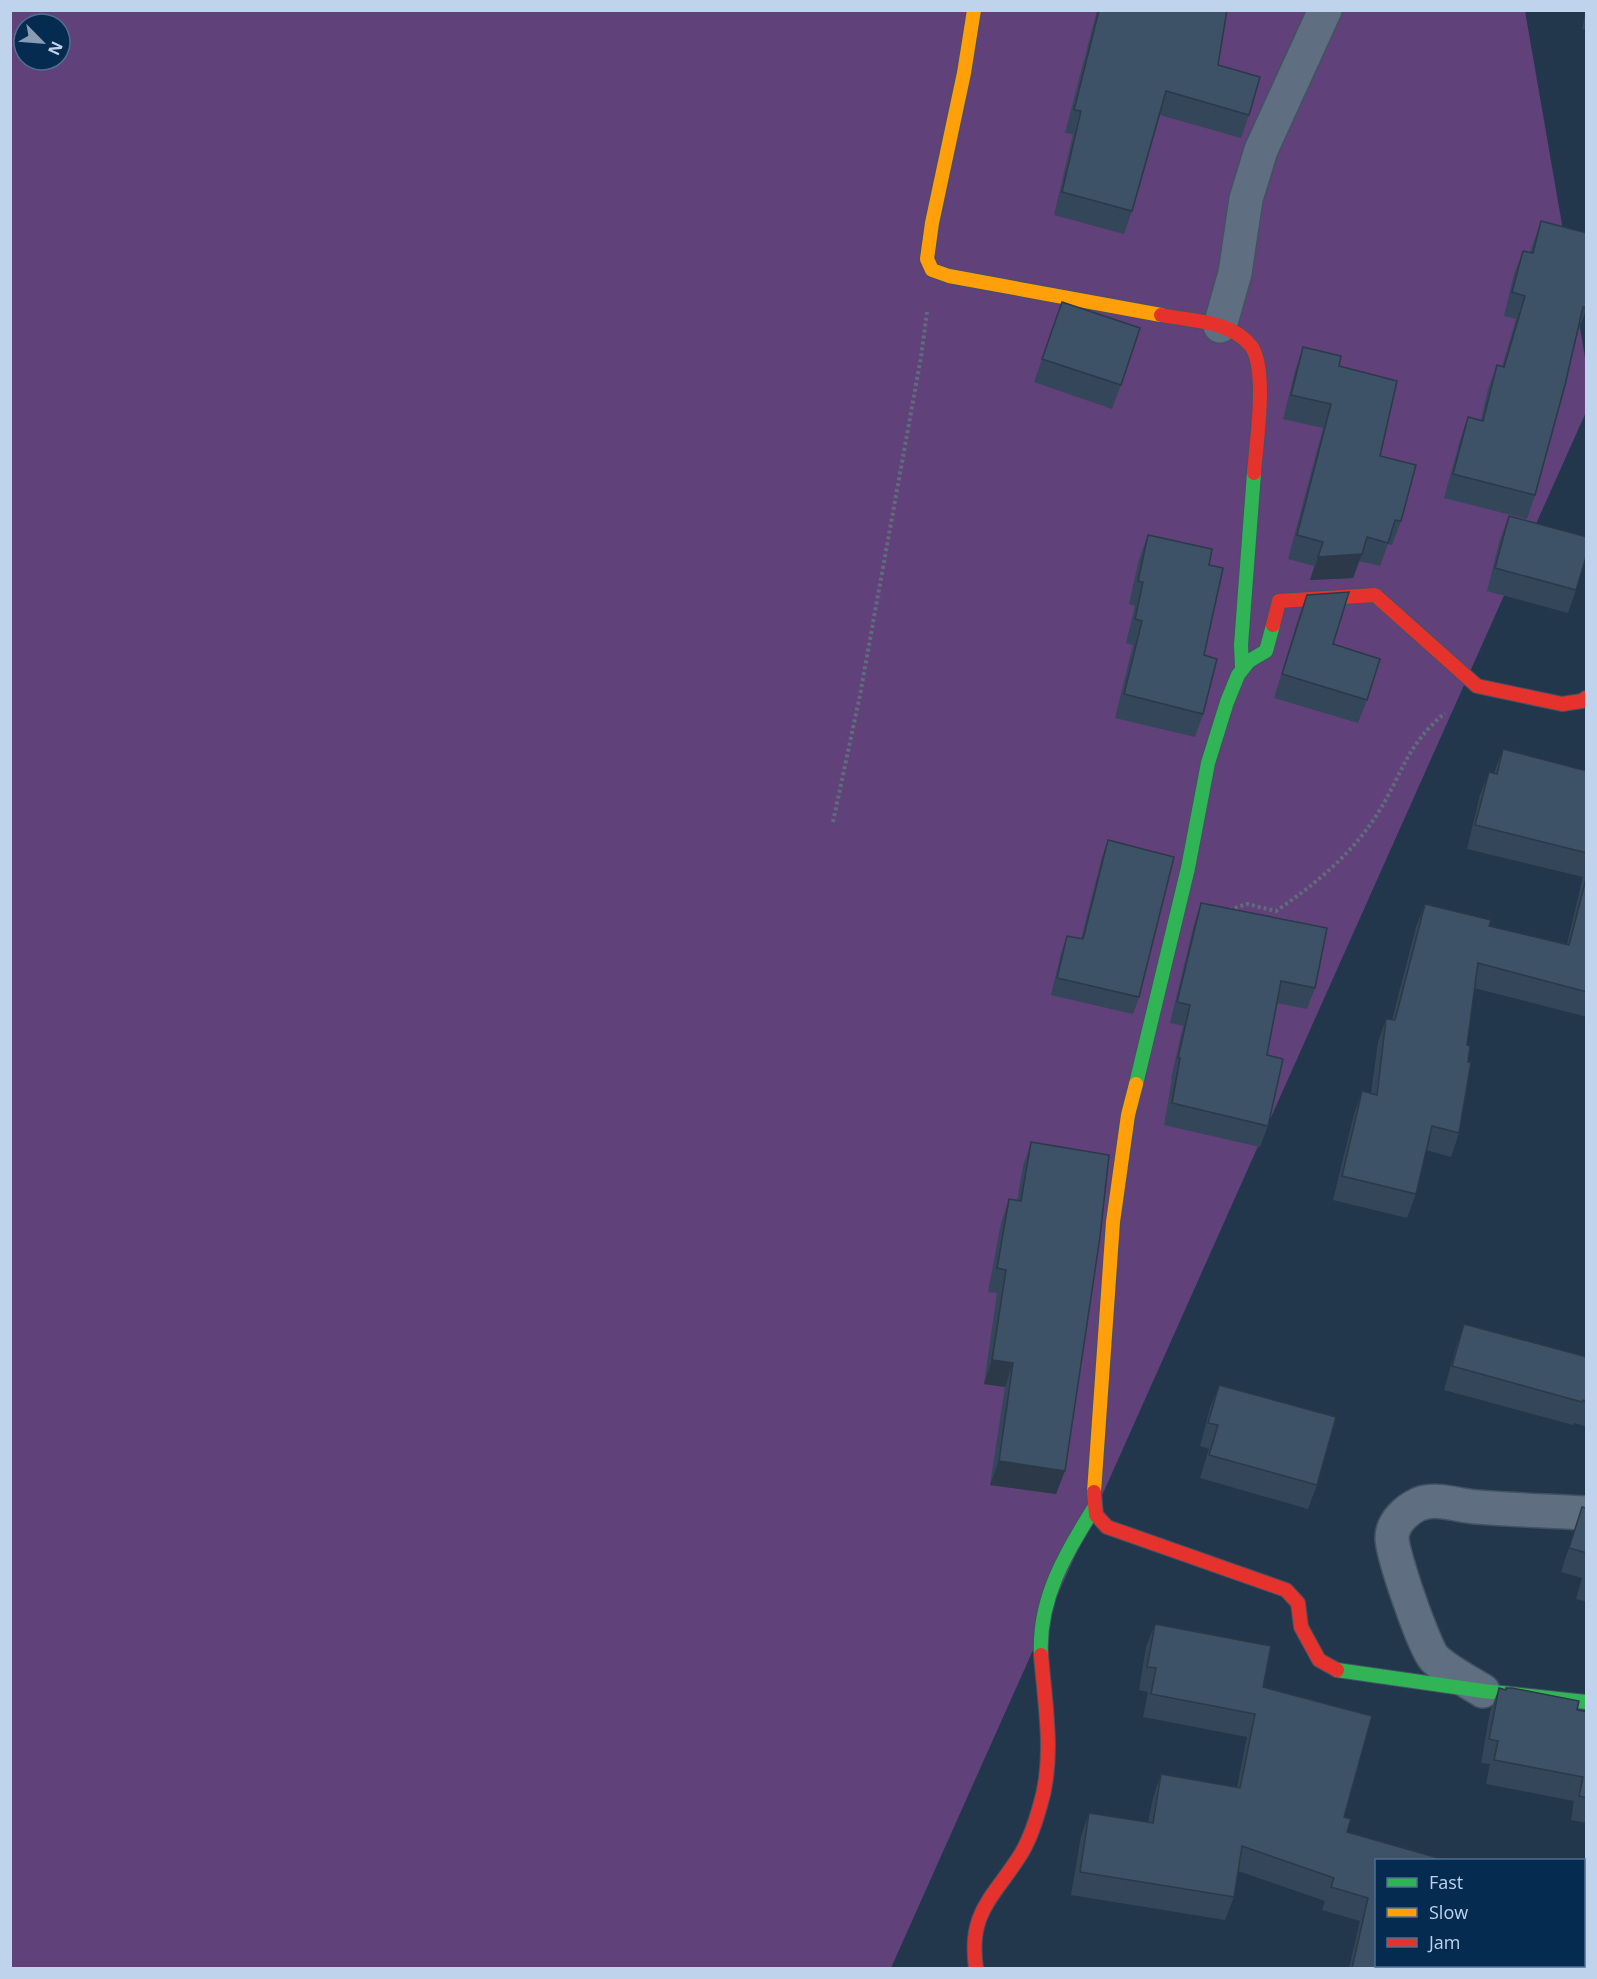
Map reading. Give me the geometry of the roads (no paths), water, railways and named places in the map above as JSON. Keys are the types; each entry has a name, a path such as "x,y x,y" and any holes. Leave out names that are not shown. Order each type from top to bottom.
{"street":[{"path":"974,10 932,223 927,259 932,270 949,276 1220,326 1239,334 1249,342 1255,349 1258,365 1259,404 1241,645 1242,667 1227,702 1208,763 1188,868 1128,1116 1113,1222 1101,1366 1094,1508 1098,1519 1107,1527 1286,1590 1298,1603 1301,1627 1319,1660 1336,1670 1483,1691 1587,1702"},
{"path":"1220,326 1235,273 1246,199 1261,150 1325,10"},
{"path":"1242,667 1266,651 1279,601 1375,595 1477,686 1562,704 1587,698"},
{"path":"1483,1691 1432,1657 1397,1565 1392,1537 1394,1528 1408,1509 1422,1503 1436,1502 1474,1507 1587,1513"},
{"path":"976,1968 973,1948 977,1923 992,1892 1020,1854 1036,1819 1047,1776 1042,1618 1071,1544 1094,1508"}]}
